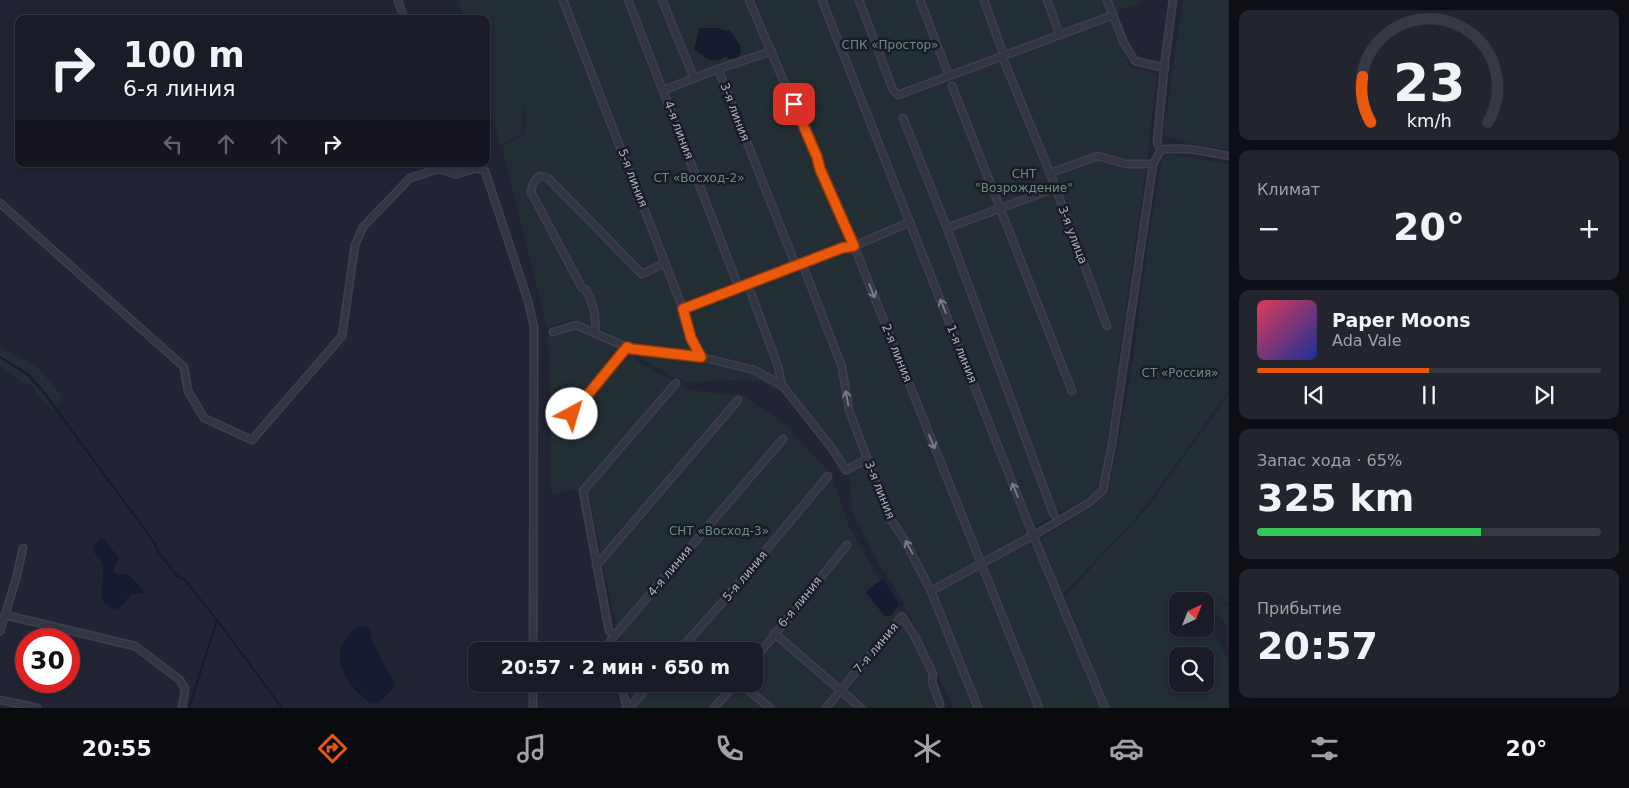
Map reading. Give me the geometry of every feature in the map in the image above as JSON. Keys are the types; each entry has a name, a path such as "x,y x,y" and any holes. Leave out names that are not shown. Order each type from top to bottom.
{"street":[{"path":"398,0 403,15"},
{"name":"5-я линия","path":"563,0 683,309 691,338 701,357"},
{"name":"4-я линия","path":"628,0 739,288"},
{"path":"662,0 694,78"},
{"name":"2-я линия","path":"749,0 772,50 817,157 820,169 854,246 1039,708"},
{"name":"1-я линия","path":"822,0 1033,535 1105,708"},
{"path":"859,0 893,90 898,95 1004,58 1113,15"},
{"path":"920,0 949,76"},
{"name":"3-я улица","path":"984,0 1004,58 1050,173 1107,326"},
{"path":"1046,0 1060,35"},
{"path":"1107,0 1124,42 1135,62 1165,68"},
{"path":"1161,150 1157,142 1174,0"},
{"path":"664,90 772,50"},
{"name":"3-я линия","path":"718,69 842,367 849,410 889,517 904,539 931,591 978,708"},
{"path":"952,86 1072,391"},
{"path":"903,118 947,228 1054,515"},
{"path":"1161,150 1185,149 1229,156"},
{"path":"931,591 1090,502 1103,490 1112,444 1153,164 1161,150"},
{"path":"1050,173 1098,156 1126,164 1153,164"},
{"path":"453,167 456,174"},
{"path":"0,203 184,367 188,391 204,418 252,440 342,336 355,244 363,227 410,178 438,170 456,174 478,168 485,171 528,301 534,327 533,642"},
{"path":"595,332 595,314 589,296 586,290 582,288 531,192 535,180 540,176 548,178 642,274 665,263"},
{"path":"947,228 1055,188"},
{"path":"683,309 842,248 854,246 910,222"},
{"path":"748,285 778,366 782,386"},
{"path":"553,332 576,325 629,348 701,357 754,370 782,386 831,447 846,470 867,459"},
{"path":"572,414 629,348"},
{"path":"610,642 615,635 608,631 583,491 676,383"},
{"path":"596,566 738,400"},
{"name":"4-я линия","path":"615,635 783,439"},
{"name":"5-я линия","path":"686,642 728,597 828,476"},
{"name":"6-я линия","path":"763,648 847,545"},
{"path":"0,631 16,579 23,548"},
{"path":"5,615 128,643 141,649 184,685 186,695 182,708"},
{"name":"7-я линия","path":"826,708 902,616 915,637 933,674 932,682 940,704"},
{"path":"774,633 861,708"},
{"path":"533,692 533,708"},
{"path":"623,692 628,708"},
{"path":"628,708 643,692"},
{"path":"714,708 728,692"},
{"path":"751,692 770,708"},
{"path":"0,700 37,708"}],"green space":[{"name":"СТ «Восход-2»","path":"458,0 819,0 1102,708 954,708 899,594 880,566 852,511 850,479 783,393 759,381 691,382 675,378 641,358 636,345 574,319 547,327 502,147 525,135 526,106 524,107 521,135 500,145 490,111 490,15 462,15"},
{"name":"СНТ \"Возрождение\"","path":"824,0 1143,0 1143,2 890,94 893,102 1110,20 1130,68 1157,73 1146,168 1099,490 1034,527"},
{"path":"1183,0 1229,0 1229,150 1187,143 1163,135"},
{"name":"СТ «Россия»","path":"1170,154 1229,164 1229,390 1134,519 1061,596 1038,541 1093,506 1105,494 1113,469 1131,375 1148,242 1162,160"},
{"name":"СНТ «Восход-3»","path":"577,322 632,346 635,360 691,390 744,396 785,424 831,474 850,528 905,624 947,708 634,708 631,692 763,692 763,642 620,642 587,488 551,494 548,330"},
{"path":"0,348 34,364 60,393 61,404 53,410 43,402 32,386 20,381 0,366"},
{"path":"1229,395 1229,604 1219,595 1226,606 1229,607 1229,627 1217,615 1214,614 1214,592 1169,592 1169,638 1214,638 1214,633 1229,662 1229,708 1108,708 1065,596 1148,507"}],"water":[{"path":"699,29 729,30 740,44 741,53 736,59 726,57 712,60 706,58 694,49"},
{"path":"100,539 105,540 119,558 114,572 120,575 127,574 145,593 132,594 118,609 109,607 104,602 102,596 103,567 101,560 93,551 95,544"},
{"path":"884,580 899,604 892,615 885,617 866,592 876,583"},
{"path":"358,626 365,626 369,629 373,644 396,685 380,702 372,704 346,678 340,657 342,646 348,636"}],"waterway":[{"path":"0,357 27,374 42,390 154,542 158,551 177,576 185,580 217,620 282,708"},
{"path":"189,708 217,620"}],"route":[{"path":"572,414 627,347 701,357 691,338 683,309 842,248 854,246 794,104"}],"park label":[{"name":"СПК «Простор»","path":"890,45"}]}
